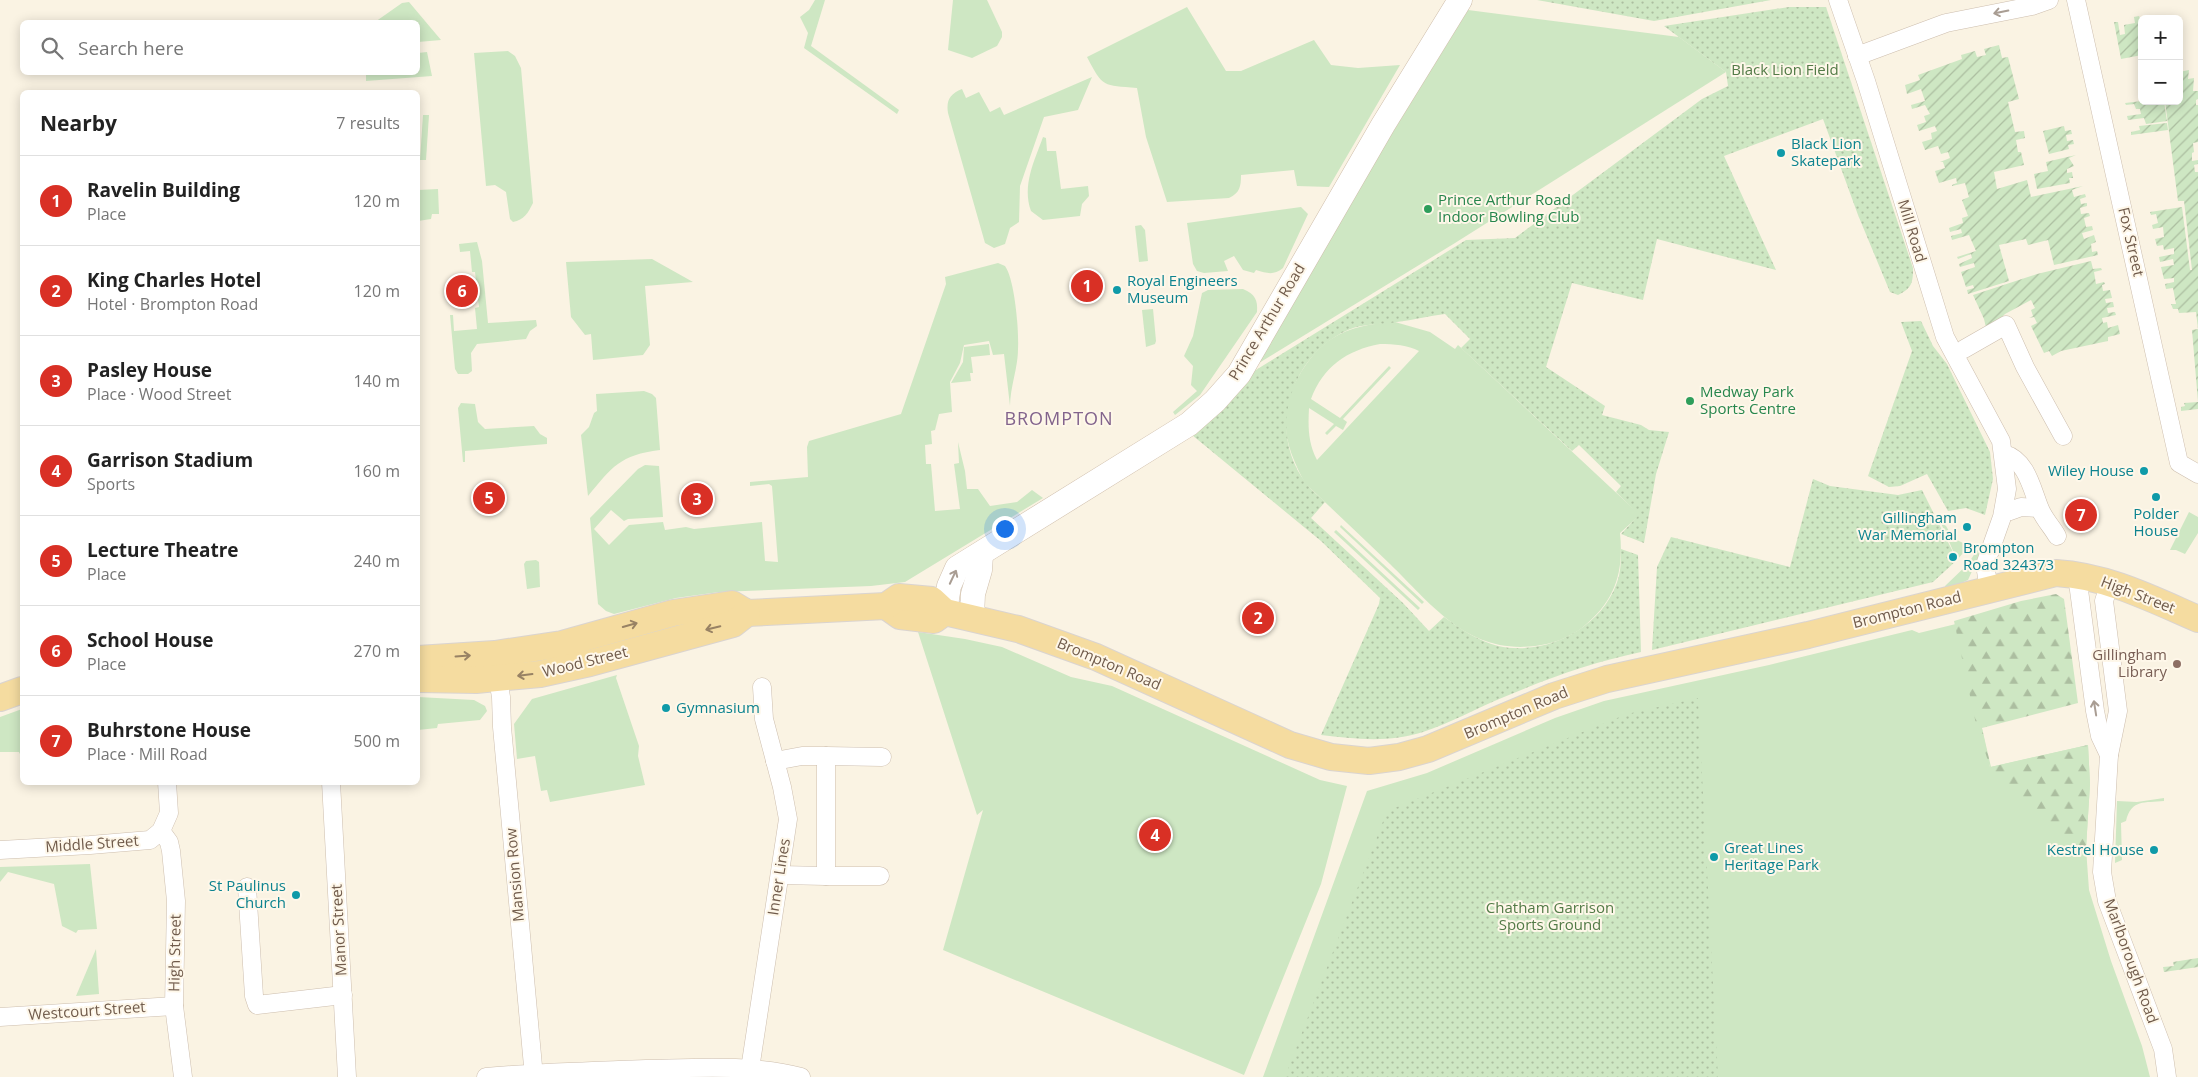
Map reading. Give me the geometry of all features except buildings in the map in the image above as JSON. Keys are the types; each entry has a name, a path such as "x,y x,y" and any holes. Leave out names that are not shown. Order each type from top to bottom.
{"main road":[{"name":"Prince Arthur Road","path":"945,612 949,586 957,568 1189,424 1215,401 1239,374 1392,109 1460,0"},
{"path":"972,617 973,594 980,570 980,555"},
{"name":"Brompton Road","path":"972,617 1018,629 1080,650 1298,747 1331,756 1369,761 1399,757 1428,749 1554,696 1607,679 1808,635 2056,573 2077,575"},
{"name":"High Street","path":"2077,575 2110,582 2198,619"},
{"name":"Wood Street","path":"420,659 497,666 540,674 587,651 733,624 746,613 886,606 899,597 932,600 945,612 972,617"},
{"name":"Wood Street","path":"420,679 497,666"},
{"path":"0,698 20,691"}],"street":[{"name":"Mill Road","path":"1838,0 1858,56 1945,337 2001,441 2008,480 2004,510 1985,565 1989,589"},
{"path":"1858,56 1946,24 2032,6 2048,0"},
{"name":"Fox Street","path":"2076,0 2179,463 2198,474"},
{"path":"1964,349 2006,325 2025,367 2063,436"},
{"path":"2004,454 2017,459 2034,490 2039,508 2057,536"},
{"path":"2004,510 2010,511 2020,507 2039,508"},
{"name":"Marlborough Road","path":"2077,575 2095,712 2100,736 2109,755"},
{"name":"Marlborough Road","path":"2110,582 2104,601 2118,707 2109,755 2102,872 2107,901 2163,1049 2168,1077"},
{"path":"2081,609 2105,608"},
{"name":"Mansion Row","path":"497,666 534,1075"},
{"name":"Inner Lines","path":"750,1069 788,819 764,718 762,687"},
{"path":"775,761 802,756 882,756"},
{"path":"826,756 826,876"},
{"path":"161,831 169,813 167,785"},
{"name":"Manor Street","path":"331,785 347,1077"},
{"name":"Middle Street","path":"0,850 138,842 150,840 161,831"},
{"name":"High Street","path":"161,831 171,846 176,901 174,1006 183,1077"},
{"path":"780,875 880,876"},
{"path":"246,887 254,996 257,1005 343,996"},
{"name":"Westcourt Street","path":"0,1017 174,1006"},
{"path":"486,1077 687,1068 778,1071 801,1077"}],"green space":[{"path":"815,0 825,0 811,46 899,110 897,114 804,48 808,33 800,17 809,10"},
{"path":"953,0 987,0 1002,32 1002,37 997,46 972,58 948,50"},
{"path":"1537,0 1771,0 1654,21"},
{"path":"409,2 441,40 420,42 420,20 378,20 402,3"},
{"path":"1187,7 1226,71 1241,71 1314,40 1331,65 1358,68 1400,65 1329,187 1297,186 1294,170 1241,175 1239,189 1236,194 1229,198 1167,202 1146,137 1137,88 1105,83 1097,75 1087,57"},
{"name":"Black Lion Field","path":"1789,7 1826,7 1913,268 1911,284 1898,295 1890,292 1858,215 1823,119 1724,156 1776,270 1657,239 1643,300 1572,283 1546,367 1605,406 1602,415 1641,425 1649,430 1669,432 1656,474 1644,543 1621,534 1639,515 1616,492 1621,486 1579,445 1572,451 1461,348 1470,339 1445,314 1360,326 1348,330 1328,342 1312,357 1299,376 1291,396 1287,418 1288,441 1294,463 1308,486 1325,502 1311,518 1403,603 1429,631 1444,617 1477,638 1498,646 1536,647 1555,642 1572,634 1602,610 1612,594 1621,566 1621,549 1638,555 1641,652 1554,677 1423,732 1385,739 1321,735 1380,598 1321,541 1192,435 1210,421 1251,373 1466,240 1515,238 1702,99 1728,86 1726,72 1664,26"},
{"name":"Prince Arthur Road Indoor Bowling Club","path":"1468,10 1679,37 1726,72 1455,243 1259,363 1367,174"},
{"path":"2138,16 2138,56 2121,59 2114,22 2118,22 2120,35 2125,34 2124,25 2135,23 2134,17"},
{"path":"1999,45 2002,58 2008,57 2019,99 2008,102 2015,132 2024,131 2025,138 2016,140 2018,152 2021,152 2024,165 1994,172 1997,189 2027,180 2031,197 2083,186 2072,190 2074,197 2085,194 2086,197 2080,199 2081,204 2087,203 2087,206 2080,208 2081,214 2089,213 2090,216 2084,218 2086,227 2092,226 2093,230 2082,233 2084,239 2094,235 2096,242 2091,244 2092,252 2097,251 2098,255 2054,265 2048,240 2028,245 2026,239 1999,245 2009,281 1968,294 1967,290 1974,288 1973,285 1966,287 1961,272 1975,267 1974,263 1960,267 1959,264 1972,258 1971,254 1958,259 1957,257 1976,251 1969,235 1952,240 1951,236 1962,233 1961,229 1950,232 1949,228 1963,223 1962,218 1968,216 1962,200 1969,197 1965,183 1952,186 1957,183 1956,178 1939,183 1935,171 1945,168 1943,162 1940,162 1950,158 1948,152 1941,154 1938,146 1925,150 1922,142 1932,139 1931,133 1937,131 1935,126 1919,131 1917,125 1926,122 1924,116 1930,114 1925,105 1912,109 1911,105 1925,101 1921,89 1907,94 1905,85 1920,80 1918,75 1962,59 1961,55 1975,51 1977,57 1986,55 1984,49"},
{"path":"508,51 515,56 521,68 533,203 520,220 513,222 510,219 506,192 495,185 486,186 474,53"},
{"path":"427,52 432,76 366,81 366,75 420,75 420,53"},
{"path":"2189,70 2188,79 2194,78 2193,91 2198,91 2196,105 2198,105 2198,142 2193,143 2192,161 2198,160 2198,164 2194,165 2195,172 2198,172 2198,329 2196,312 2179,313 2178,309 2173,309 2171,304 2176,304 2173,288 2166,289 2165,284 2174,282 2174,278 2164,279 2161,267 2174,265 2173,259 2160,262 2159,257 2174,254 2174,248 2164,250 2163,245 2157,246 2155,239 2164,237 2163,227 2153,229 2152,225 2158,223 2156,214 2151,215 2150,212 2182,207 2190,270 2192,270 2184,201 2178,201 2166,105 2183,105 2183,71"},
{"path":"1092,77 1078,110 1044,117 1020,186 1019,222 1010,228 1005,244 994,248 985,243 948,113 950,98 954,93 962,89 966,98 979,92 990,112 1000,107 1004,115"},
{"path":"2138,101 2138,105 2165,105 2167,121 2146,124 2144,118 2128,120 2127,116 2141,114 2140,109 2136,109 2134,104 2126,105 2125,103"},
{"path":"423,115 429,115 426,160 420,160"},
{"path":"2167,123 2168,130 2131,135 2131,132 2140,130 2139,126"},
{"path":"2064,126 2065,131 2071,130 2072,134 2066,135 2067,141 2073,140 2074,144 2068,145 2069,149 2049,154 2043,131"},
{"path":"1043,137 1046,138 1047,151 1056,151 1061,189 1088,186 1089,196 1082,204 1080,216 1043,220 1031,211 1028,183"},
{"path":"2076,155 2069,158 2074,166 2067,169 2067,173 2072,172 2073,178 2069,178 2070,183 2037,189 2034,174 2048,171 2046,162"},
{"path":"438,189 439,214 432,214 431,219 420,221 420,190"},
{"path":"1301,207 1308,214 1283,268 1279,271 1270,273 1256,270 1254,273 1243,270 1234,256 1224,261 1228,271 1204,273 1197,271 1193,264 1187,223"},
{"path":"1141,225 1145,230 1148,261 1139,262 1135,226"},
{"path":"477,242 482,261 488,323 536,320 537,326 530,331 526,339 477,344 471,353 472,371 468,374 458,374 455,369 450,315 453,315 454,331 477,329 475,308 479,307 475,272 472,272 470,251 460,252 459,244"},
{"path":"652,259 693,282 645,286 650,345 643,355 593,360 591,334 585,335 571,317 566,262"},
{"path":"2091,261 2093,269 2101,268 2102,270 2094,272 2096,284 2104,282 2105,284 2102,285 2103,291 2110,290 2112,298 2105,299 2106,303 2113,302 2114,307 2107,308 2108,313 2115,312 2116,315 2102,318 2103,323 2107,322 2108,328 2118,325 2120,334 2108,337 2108,341 2061,351 2052,356 2049,351 2044,353 2031,326 2037,323 2034,317 2029,318 2033,316 2031,310 2035,308 2031,300 2005,314 1987,332 1984,319 1973,295 2037,274"},
{"path":"998,263 1005,266 1008,273 1014,294 1017,319 1018,356 1010,406 1004,354 993,355 989,341 964,345 960,363 950,382 952,412 939,414 935,430 931,431 932,444 925,445 926,464 931,464 935,511 960,509 954,464 959,463 958,442 967,489 978,489 990,506 1017,502 1032,490 1043,498 905,582 871,586 719,592 676,598 614,614 606,611 598,604 590,518 638,469 645,465 659,466 663,517 628,519 624,521 611,510 594,529 609,545 629,525 663,522 665,530 762,522 765,561 778,562 772,486 769,484 750,486 750,482 808,477 807,447 809,441 901,414 946,284 945,277"},
{"path":"1243,289 1255,298 1257,312 1200,395 1175,415 1173,412 1197,391 1191,385 1193,366 1184,356 1193,336 1202,293 1208,290"},
{"path":"1153,309 1156,341 1155,344 1146,347 1142,310"},
{"path":"1921,321 1933,346 1947,364 1990,452 1993,479 1985,515 1966,508 1948,511 1927,474 1900,486 1889,487 1868,476 1912,351 1901,322"},
{"path":"1395,322 1430,332 1455,349 1458,345 1640,515 1620,533 1620,561 1615,585 1610,596 1594,617 1578,631 1560,640 1535,646 1511,646 1490,642 1471,635 1437,611 1305,483 1288,443 1286,416 1289,385 1293,387 1302,371 1322,346 1346,331","holes":["1380,344 1406,346 1419,351 1317,460 1309,435 1309,408 1334,424 1325,433 1327,435 1336,426 1343,430 1347,422 1343,419 1391,368 1389,366 1340,418 1311,399 1316,388 1329,369 1338,362 1357,351"]},
{"path":"2198,329 2198,402 2192,330"},
{"path":"989,344 990,355 971,357 973,373 970,373 971,381 951,383 963,362 964,347"},
{"path":"644,391 656,398 660,450 635,455 618,464 588,496 581,435 589,427 594,413 597,411 596,394"},
{"path":"2198,402 2198,409 2181,411 2181,407 2185,406 2184,403"},
{"path":"461,403 475,404 478,422 485,429 534,426 540,434 547,438 547,444 465,451 465,462 463,462 458,408"},
{"path":"1813,479 1830,486 1898,495 1922,490 1957,560 1933,582 1652,650 1657,567 1671,537 1790,567"},
{"path":"2189,512 2198,517 2198,533 2185,554 2176,550 2170,550"},
{"path":"1941,523 1946,526 1953,538 1969,546 1957,560"},
{"path":"1341,525 1424,602 1422,604 1340,527"},
{"path":"1336,530 1420,608 1418,610 1334,532"},
{"path":"1977,550 1981,551 1968,580 1945,590 1945,586 1968,564"},
{"path":"536,560 539,562 540,587 527,589 524,564 526,561"},
{"path":"2056,594 2064,599 2078,703 1982,728 1991,767 2088,745 2090,784 2086,848 2061,837 2018,796 1997,781 1990,767 1976,724 1954,621 2021,601"},
{"name":"Great Lines Heritage Park","path":"1960,623 1990,767 2088,745 2090,784 2086,848 2089,890 2111,961 2142,1046 2150,1077 1263,1077 1367,791 1427,773 1555,718 1604,701 1769,665 1912,630 1919,633"},
{"path":"918,632 1002,647 1071,677 1112,686 1320,780 1347,786 1321,884 1244,1075 943,950 983,810 977,815"},
{"path":"617,675 616,678 639,746 638,756 645,785 550,802 547,790 541,791 535,756 517,759 514,724 532,699"},
{"path":"420,697 474,700 485,706 487,711 480,720 438,724 437,728 420,730"},
{"name":"Chatham Garrison Sports Ground","path":"1698,698 1718,1077 1285,1077 1387,811 1627,714"},
{"path":"20,710 20,754 19,752 0,752 0,717"},
{"path":"2164,798 2164,801 2145,802 2131,809 2126,821 2121,823 2122,860 2115,863 2117,801 2137,802"},
{"path":"90,864 97,929 78,930 76,933 62,926 54,884 8,872 0,882 0,867"},
{"path":"96,949 99,994 76,996"},
{"path":"2198,958 2198,967 2164,972 2163,967 2174,966 2173,962"}],"place":[{"name":"Black Lion Skatepark","path":"1781,153"},
{"name":"Prince Arthur Road Indoor Bowling Club","path":"1428,209"},
{"name":"Ravelin Building","path":"1087,286"},
{"name":"Royal Engineers Museum","path":"1117,290"},
{"name":"School House","path":"462,291"},
{"name":"Medway Park Sports Centre","path":"1690,401"},
{"name":"Wiley House","path":"2144,471"},
{"name":"Polder House","path":"2156,497"},
{"name":"Lecture Theatre","path":"489,498"},
{"name":"Pasley House","path":"697,499"},
{"name":"Buhrstone House","path":"2081,515"},
{"name":"Gillingham War Memorial","path":"1967,527"},
{"name":"Brompton Road 324373","path":"1953,557"},
{"name":"King Charles Hotel","path":"1258,618"},
{"name":"Gillingham Library","path":"2177,664"},
{"name":"Gymnasium","path":"666,708"},
{"name":"Garrison Stadium","path":"1155,835"},
{"name":"Kestrel House","path":"2154,850"},
{"name":"Great Lines Heritage Park","path":"1714,857"},
{"name":"St Paulinus Church","path":"296,895"}],"district":[{"name":"BROMPTON","path":"1059,419"}]}
